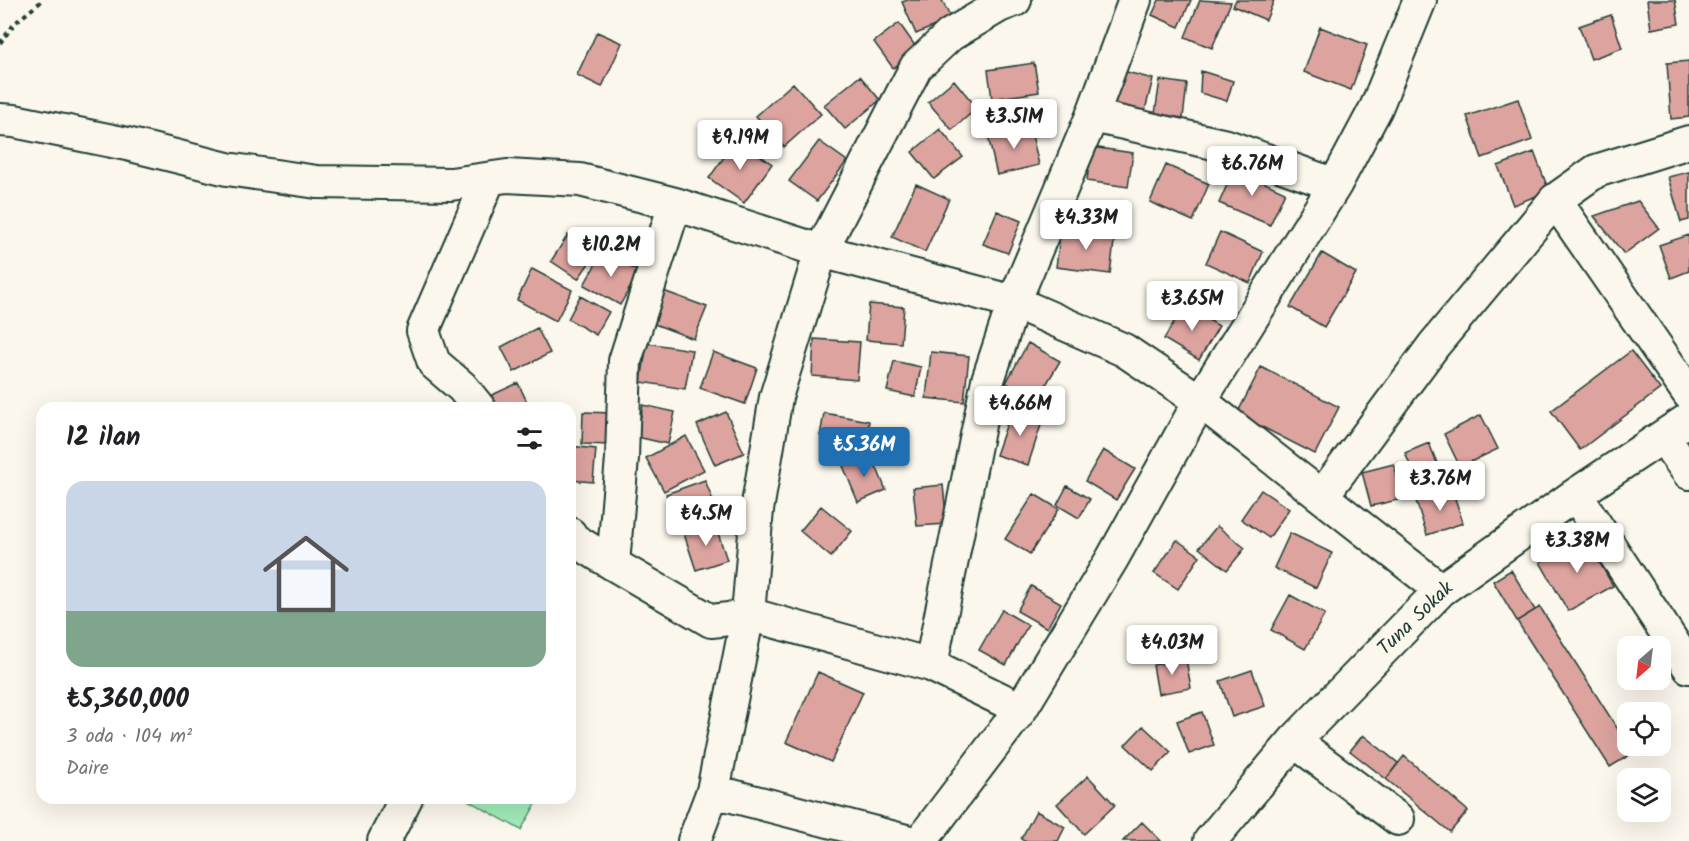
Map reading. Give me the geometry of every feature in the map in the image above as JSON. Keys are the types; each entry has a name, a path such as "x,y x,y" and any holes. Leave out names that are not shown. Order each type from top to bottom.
{"street":[{"path":"931,665 988,380 1014,302 1092,116 1135,0"},
{"path":"921,841 1021,709 1112,559 1200,401 1335,185 1376,108 1420,0"},
{"path":"694,841 713,791 748,616 757,510 776,398 821,251 916,67 950,35 1003,2"},
{"path":"1092,116 1227,147 1335,185"},
{"path":"0,120 127,144 227,169 316,182 451,184 507,176 580,180 675,204 821,251 1014,302 1124,350 1200,401 1441,590"},
{"path":"1322,496 1434,345 1555,200 1596,171 1689,142"},
{"path":"474,402 462,387 434,363 423,331 489,179"},
{"path":"1555,200 1689,394"},
{"path":"613,564 622,458 625,361 675,204"},
{"name":"Tuna Sokak","path":"1210,841 1294,741 1441,590 1581,503 1689,419"},
{"path":"1684,455 1581,503 1686,658"},
{"path":"576,541 711,621 748,616 931,665 1021,709"},
{"path":"1294,741 1398,819"},
{"path":"713,791 906,841"},
{"path":"384,841 403,804"}],"path":[{"path":"0,43 15,23 44,0"}],"green space":[{"path":"475,804 536,804 521,830"}],"building":[{"path":"942,0 951,19 916,34 902,2"},
{"path":"1159,0 1191,0 1179,27 1152,15"},
{"path":"1200,0 1231,2 1212,48 1185,37"},
{"path":"1236,0 1274,0 1266,20 1233,6"},
{"path":"1647,0 1675,0 1679,24 1651,29"},
{"path":"1611,15 1622,48 1591,59 1579,26"},
{"path":"899,23 918,50 893,68 874,42"},
{"path":"1320,27 1367,45 1351,90 1304,72"},
{"path":"597,32 622,43 602,87 577,75"},
{"path":"1689,61 1689,117 1671,119 1667,63"},
{"path":"1034,63 1039,92 992,99 988,70"},
{"path":"1123,71 1153,79 1144,114 1114,106"},
{"path":"1201,71 1233,81 1227,101 1200,93"},
{"path":"860,76 880,100 845,129 824,105"},
{"path":"954,80 977,108 952,130 928,102"},
{"path":"1160,80 1187,84 1183,118 1155,114"},
{"path":"793,83 821,114 784,147 756,116"},
{"path":"1518,99 1532,140 1482,158 1467,116"},
{"path":"1030,126 1039,165 997,175 988,136"},
{"path":"940,129 963,157 934,179 912,152"},
{"path":"737,139 772,164 744,203 709,178"},
{"path":"819,141 847,161 817,201 789,181"},
{"path":"1091,147 1133,153 1128,187 1087,181"},
{"path":"1534,152 1549,191 1513,205 1498,166"},
{"path":"1166,165 1209,184 1193,221 1150,202"},
{"path":"1234,169 1285,192 1270,225 1219,203"},
{"path":"1689,172 1689,220 1681,222 1668,177"},
{"path":"916,184 949,199 925,252 892,237"},
{"path":"1638,201 1659,228 1624,254 1594,216"},
{"path":"997,211 1021,221 1008,253 983,244"},
{"path":"1061,228 1115,234 1110,274 1056,267"},
{"path":"1220,232 1263,252 1250,283 1206,263"},
{"path":"568,235 596,253 578,279 551,261"},
{"path":"1689,235 1689,271 1671,278 1659,245"},
{"path":"603,251 639,272 620,305 584,285"},
{"path":"1322,253 1356,273 1324,327 1290,307"},
{"path":"532,269 572,290 556,321 517,300"},
{"path":"661,290 707,307 694,339 649,322"},
{"path":"580,296 609,312 596,335 568,319"},
{"path":"869,304 904,307 901,343 866,340"},
{"path":"1184,305 1219,326 1199,360 1164,339"},
{"path":"537,328 550,353 514,372 501,347"},
{"path":"814,339 860,342 857,380 812,376"},
{"path":"647,343 692,350 685,389 641,382"},
{"path":"1028,343 1060,361 1037,400 1006,383"},
{"path":"1631,351 1660,389 1580,450 1551,411"},
{"path":"713,352 757,368 745,404 700,388"},
{"path":"931,352 969,356 964,402 926,398"},
{"path":"894,361 921,367 915,397 887,391"},
{"path":"1261,367 1339,407 1315,454 1237,414"},
{"path":"518,383 527,402 492,402 490,396"},
{"path":"643,405 675,412 668,444 637,437"},
{"path":"1012,409 1043,419 1028,465 996,455"},
{"path":"583,412 612,413 611,445 582,444"},
{"path":"726,412 744,453 715,465 697,425"},
{"path":"824,413 869,421 865,444 820,436"},
{"path":"1481,415 1498,449 1460,467 1444,434"},
{"path":"686,436 704,470 664,491 646,458"},
{"path":"1429,443 1439,468 1415,477 1405,453"},
{"path":"576,447 596,449 593,482 576,481"},
{"path":"1103,450 1135,469 1116,500 1085,481"},
{"path":"871,454 886,490 858,502 843,466"},
{"path":"1394,464 1402,499 1371,506 1362,472"},
{"path":"705,480 717,512 678,526 666,494"},
{"path":"943,485 947,524 917,526 913,488"},
{"path":"1067,486 1090,499 1079,518 1057,505"},
{"path":"1452,489 1463,523 1427,535 1416,501"},
{"path":"1261,490 1289,509 1269,538 1241,519"},
{"path":"1034,494 1059,509 1030,554 1005,539"},
{"path":"821,506 852,531 831,557 800,531"},
{"path":"715,524 727,560 696,570 684,534"},
{"path":"1217,526 1245,548 1227,570 1199,548"},
{"path":"1290,533 1332,553 1316,588 1274,568"},
{"path":"1585,537 1613,586 1568,611 1540,562"},
{"path":"1177,540 1200,556 1178,589 1154,573"},
{"path":"1511,570 1535,610 1517,621 1493,581"},
{"path":"1031,586 1061,603 1047,628 1017,611"},
{"path":"1290,595 1325,614 1305,649 1271,630"},
{"path":"1540,607 1617,728 1617,756 1628,756 1610,767 1517,621"},
{"path":"1002,610 1028,625 1006,665 979,650"},
{"path":"1186,659 1191,688 1158,694 1153,665"},
{"path":"1252,670 1265,706 1232,717 1220,681"},
{"path":"818,672 863,692 831,762 786,742"},
{"path":"1202,712 1214,745 1189,754 1177,721"},
{"path":"1143,726 1171,752 1153,771 1125,745"},
{"path":"1363,735 1398,763 1386,779 1350,751"},
{"path":"1404,756 1468,811 1450,832 1386,779"},
{"path":"1088,776 1115,805 1084,834 1057,804"},
{"path":"1036,811 1065,827 1058,841 1024,841 1021,839"},
{"path":"1142,822 1161,841 1123,841"}]}
